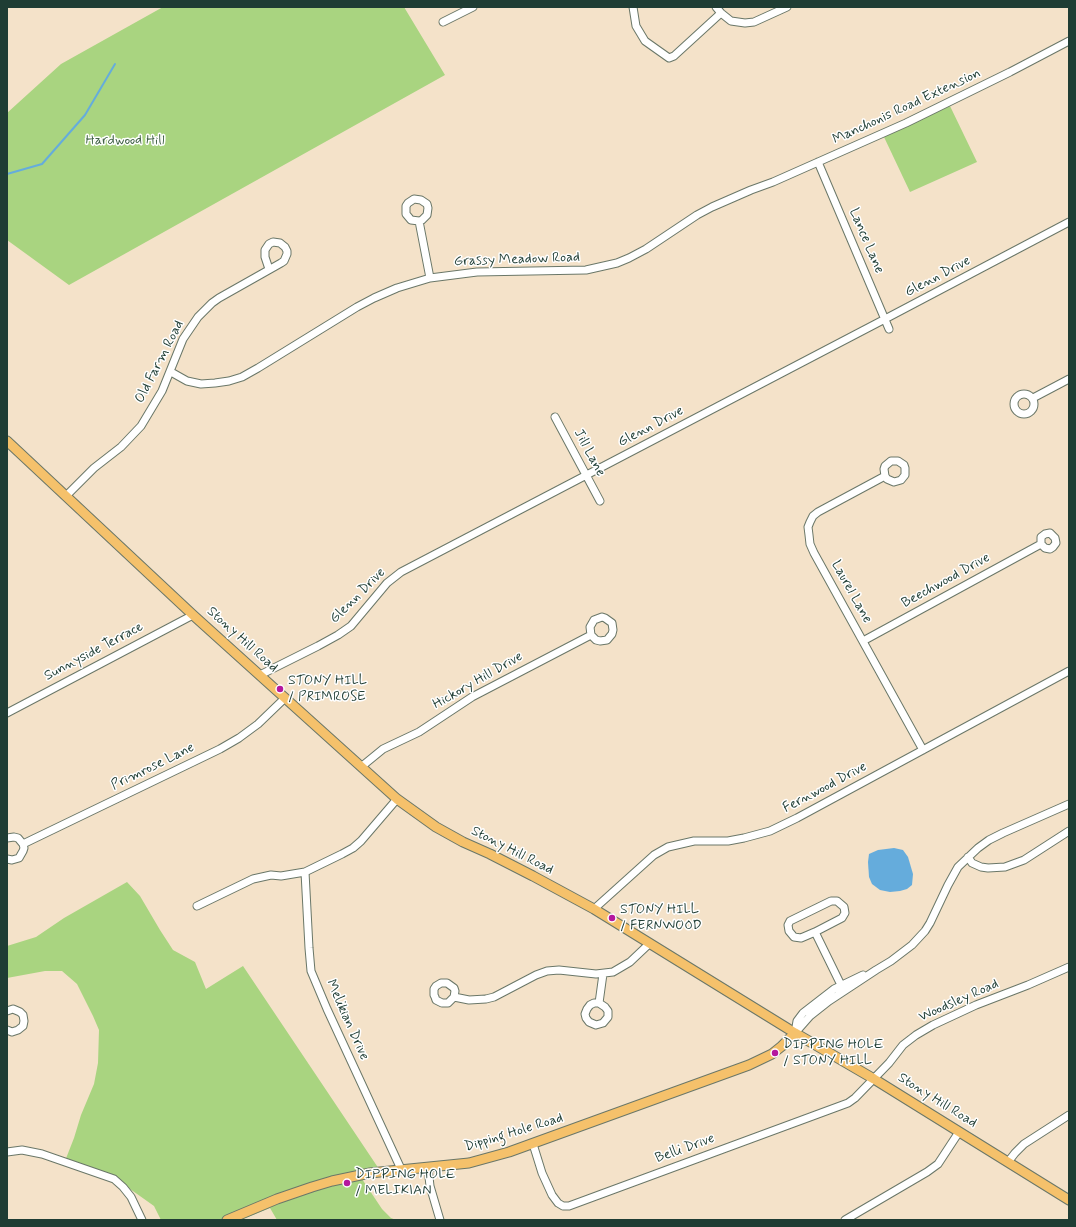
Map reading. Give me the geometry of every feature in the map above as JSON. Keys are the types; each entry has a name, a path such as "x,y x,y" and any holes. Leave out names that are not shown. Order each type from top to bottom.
{"main road":[{"name":"Stony Hill Road","path":"7,441 193,615 361,767 397,799 436,827 463,842 533,876 594,910 795,1033 874,1079 1069,1200"},
{"name":"Dipping Hole Road","path":"228,1220 277,1199 312,1187 363,1174 469,1163 509,1152 749,1065 772,1054 795,1033"}],"street":[{"path":"443,22 473,7"},
{"path":"633,7 636,26 645,41 669,58 674,56 721,13"},
{"path":"716,7 731,21 745,23 754,22 787,7"},
{"name":"Manchonis Road Extension","path":"753,190 913,120 1069,41"},
{"name":"Lance Lane","path":"818,162 889,329"},
{"name":"Grassy Meadow Road","path":"170,372 188,381 201,384 229,381 242,377 374,298 397,288 430,278 477,272 586,270 607,266 629,258 697,215 718,204 753,190"},
{"path":"419,221 430,278"},
{"name":"Glenn Drive","path":"260,675 318,646 351,626 387,583 401,572 1069,222"},
{"name":"Old Farm Road","path":"66,496 94,468 120,447 141,426 162,391 183,339 201,314 219,298 269,269"},
{"path":"1033,398 1069,379"},
{"name":"Jill Lane","path":"555,417 600,501"},
{"name":"Laurel Lane","path":"885,476 813,516 808,528 810,544 923,750"},
{"name":"Beechwood Drive","path":"863,641 1041,544"},
{"name":"Sunnyside Terrace","path":"7,713 193,615"},
{"name":"Hickory Hill Drive","path":"361,767 383,749 419,732 472,697 591,634"},
{"name":"Fernwood Drive","path":"594,910 654,855 668,847 694,841 728,841 770,831 797,818 1069,671"},
{"name":"Primrose Lane","path":"23,844 233,742 258,724 285,698"},
{"path":"196,906 253,879 305,872 352,848 361,842 397,799"},
{"path":"795,1033 810,1016 829,1001 905,952 912,945 924,932 935,914 958,867 968,857 994,838 1069,804"},
{"path":"968,857 972,863 981,867 1005,867 1024,860 1069,831"},
{"path":"7,838 18,838 23,844 23,852 19,858 12,860 7,859"},
{"name":"Melikian Drive","path":"305,872 311,970 327,1009 401,1169"},
{"path":"831,901 837,901 844,907 845,913 842,918 815,932 801,938 794,937 789,931 788,925 790,920 831,901"},
{"path":"815,932 841,986"},
{"path":"454,997 469,1000 486,1000 547,971 559,970 596,974 613,972 625,966 649,944"},
{"name":"Woodsley Road","path":"874,1079 903,1045 933,1025 976,1004 1034,983 1069,967"},
{"path":"795,1033 797,1021 802,1013 823,997 841,986 876,970"},
{"path":"599,1003 603,974"},
{"path":"7,1011 13,1009 18,1010 24,1019 23,1026 20,1029 14,1032 8,1032"},
{"name":"Belli Drive","path":"533,1144 542,1173 552,1195 558,1203 563,1206 569,1206 848,1103 874,1079"},
{"path":"1008,1162 1024,1144 1069,1115"},
{"path":"844,1220 893,1193 938,1164 959,1132"},
{"path":"7,1152 22,1150 42,1154 114,1179 131,1197 142,1220"},
{"path":"428,1168 430,1186 440,1220"}],"green space":[{"name":"Hardwood Hill","path":"163,7 404,7 445,75 69,285 7,240 7,113 61,64"},
{"path":"950,106 977,162 910,192 884,137"},
{"path":"127,882 140,896 173,950 195,962 206,989 243,966 379,1169 360,1176 382,1209 391,1218 396,1220 277,1220 270,1208 241,1220 161,1220 154,1206 123,1184 65,1161 81,1115 94,1084 98,1063 99,1030 77,984 62,971 45,971 7,978 7,946 36,937 64,918"}],"water":[{"path":"894,848 903,850 908,857 913,874 912,885 907,889 900,891 890,892 880,890 872,884 869,877 869,854 878,850"}],"waterway":[{"path":"7,174 42,164 85,115 115,64"}],"place":[{"name":"STONY HILL / PRIMROSE","path":"280,689"},
{"name":"STONY HILL / FERNWOOD","path":"612,918"},
{"name":"DIPPING HOLE / STONY HILL","path":"775,1053"},
{"name":"DIPPING HOLE / MELIKIAN","path":"347,1183"}]}
